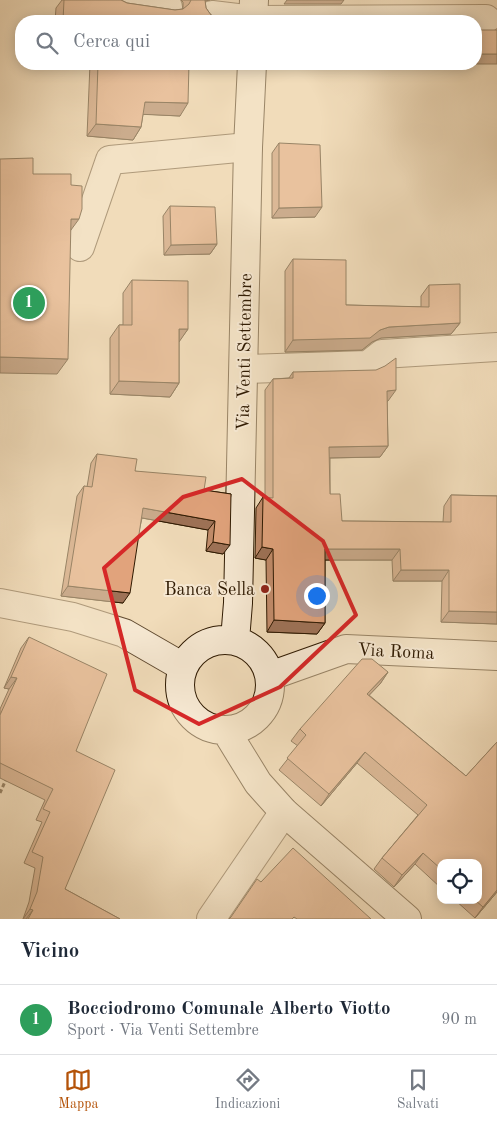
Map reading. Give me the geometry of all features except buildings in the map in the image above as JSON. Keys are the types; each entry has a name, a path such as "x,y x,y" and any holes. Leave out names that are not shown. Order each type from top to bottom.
{"street":[{"path":"121,0 168,7"},
{"path":"212,15 300,15"},
{"path":"482,19 486,19"},
{"name":"Via Venti Settembre","path":"235,640 238,603 248,147 252,70"},
{"path":"80,247 110,160 248,147"},
{"path":"244,369 368,365 382,354 497,347"},
{"path":"0,603 73,617 124,633 183,667"},
{"path":"220,640 235,640 247,645 258,653 265,663 270,676 270,691 265,707 249,723 242,727 226,730 212,728 198,722 187,711 181,697 180,682 183,667 192,654 204,644 220,640"},
{"name":"Via Roma","path":"270,676 346,649 495,657"},
{"path":"226,730 258,783 284,812 407,919"},
{"path":"211,919 284,812"}],"path":[{"path":"0,794 7,776"}],"highlighted area":[{"path":"242,479 323,541 356,615 280,687 199,724 135,690 104,568 183,497"}],"place":[{"name":"Bocciodromo Comunale Alberto Viotto","path":"29,303"},
{"name":"Banca Sella","path":"265,589"}]}
